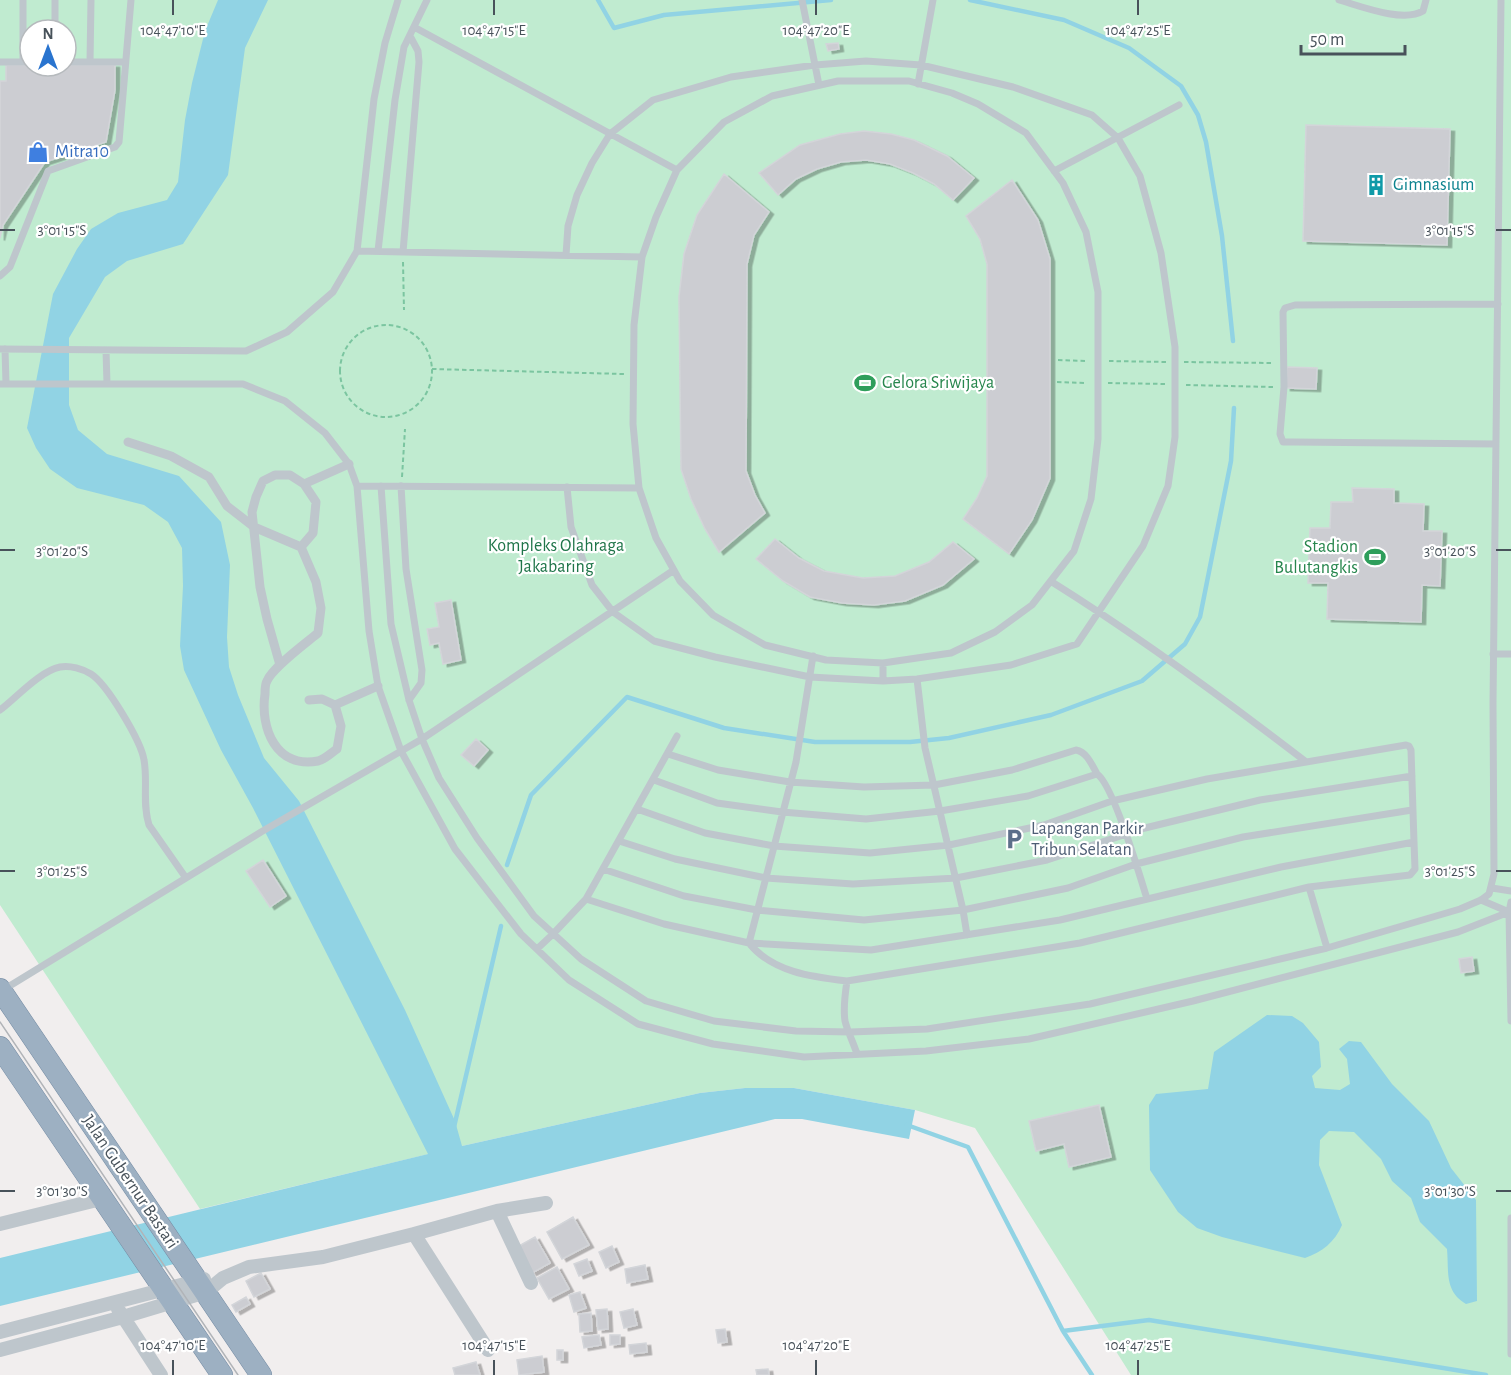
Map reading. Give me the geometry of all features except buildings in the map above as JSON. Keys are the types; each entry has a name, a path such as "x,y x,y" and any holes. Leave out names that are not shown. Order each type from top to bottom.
{"highway":[{"name":"Jalan Gubernur Bastari","path":"1,990 261,1375"},
{"name":"Jalan Gubernur Bastari","path":"0,1047 222,1375"}],"street":[{"path":"128,442 171,456 209,477 227,506 254,528 301,547 316,582 321,608 318,633 267,679 263,708 268,736 282,755 298,761 319,761 337,748 341,726 335,705"},
{"path":"304,484 349,464"},
{"path":"280,665 260,587 252,512 263,481 275,475 290,475 304,484 316,502 313,533 301,547"},
{"path":"309,700 322,699 335,705 378,686"},
{"path":"0,1224 101,1199"},
{"path":"0,1332 164,1292 197,1280 223,1278 249,1267 323,1257 497,1210 546,1203"},
{"path":"497,1210 531,1283"},
{"path":"414,1234 488,1350"},
{"path":"0,1350 123,1317 164,1292"},
{"path":"113,1303 161,1375"}],"lane":[{"path":"23,0 24,18"},
{"path":"55,0 55,18"},
{"path":"90,62 91,0"},
{"path":"0,276 10,267 48,171 118,145 131,0"},
{"path":"398,0 385,43 374,99 357,251 333,292 287,333 246,351 6,349 7,384 243,384 285,401 325,433 349,464 357,486 369,631 378,686 401,751 455,849 522,934 568,980 638,1024 713,1044 804,1057 926,1051 1029,1039 1193,1001 1458,932 1509,912"},
{"path":"378,251 395,100 404,47 427,0"},
{"path":"802,0 819,85"},
{"path":"918,84 933,0"},
{"path":"1339,0 1407,16 1423,11 1426,0"},
{"path":"381,486 391,624 409,700 422,739 439,778 477,838 534,916 581,960 646,1001 714,1021 796,1031 850,1032 927,1029 1090,1004 1328,948 1460,909 1481,900 1489,894 1492,888 1494,873 1493,654 1501,0"},
{"path":"414,27 677,170"},
{"path":"403,252 419,62 418,51 410,36"},
{"path":"566,255 568,226 577,195 592,163 610,134 653,100 731,77 815,65 866,61 921,65 1013,87 1092,115 1118,138 1140,176 1161,253 1174,346 1174,437 1168,486 1143,546 1077,644 1011,665 917,679 883,681 810,677 715,657 654,641 613,612 592,585 571,527 567,487"},
{"path":"0,62 18,62"},
{"path":"78,62 125,62"},
{"path":"838,81 909,81 952,93 978,104 1026,133 1063,183 1086,232 1098,292 1098,438 1091,499 1074,551 1032,605 995,632 951,653 883,663 826,660 765,645 713,615 680,580 656,538 639,488 633,424 634,325 642,257 656,217 677,170 724,122 772,96 819,85 838,81"},
{"path":"1054,171 1179,105"},
{"path":"357,251 642,257"},
{"path":"1496,444 1283,442 1280,434 1284,387 1283,312 1285,308 1295,305 1498,304"},
{"path":"106,350 107,384"},
{"path":"357,486 639,488"},
{"path":"401,486 406,569 422,670 421,683 409,700"},
{"path":"1,990 261,832 422,739 674,570"},
{"path":"1052,582 1178,666 1305,761"},
{"path":"1493,654 1511,654"},
{"path":"749,943 790,782 813,656"},
{"path":"883,663 883,681"},
{"path":"0,710 41,677 61,667 76,668 91,674 101,683 142,751 146,814 149,825 186,878"},
{"path":"917,679 925,748 949,845 967,935"},
{"path":"537,949 586,899 677,736"},
{"path":"637,809 705,833 774,846 870,854 949,845 1044,825 1112,801 1207,779 1406,745 1411,750 1415,869 1410,875 1309,887 1080,943 847,981 819,978 784,969 758,954 749,943"},
{"path":"668,754 718,770 790,782 864,787 934,785 1012,770 1076,750 1086,756 1105,782 1126,835 1147,899"},
{"path":"654,780 717,802 782,812 866,819 940,812 1028,796 1097,774"},
{"path":"619,841 675,858 765,878 853,884 956,878 1047,860 1145,828 1260,800 1412,776"},
{"path":"603,869 684,896 757,910 864,920 963,910 1068,888 1136,864 1243,837 1412,810"},
{"path":"586,899 664,924 749,943 871,950 1060,920 1281,867 1414,842"},
{"path":"1309,887 1328,948"},
{"path":"1492,888 1511,891"},
{"path":"1481,900 1509,912"},
{"path":"1511,902 1509,912 1511,1021"},
{"path":"847,981 844,1002 846,1024 857,1054"},
{"path":"1511,1218 1511,1354"}],"path":[{"path":"403,252 404,310"},
{"path":"387,325 402,327 415,335 424,344 430,356 432,369 431,382 426,395 417,405 404,413 390,417 375,416 361,410 350,400 342,387 340,372 342,357 348,344 359,333 372,327 387,325"},
{"path":"432,369 634,374"},
{"path":"401,486 405,429"}],"green space":[{"name":"Kompleks Olahraga Jakabaring","path":"0,0 1511,0 1511,1375 1131,1375 975,1128 915,1110 794,1088 745,1088 700,1093 462,1146 200,1209 0,905"}],"water":[{"path":"218,0 268,0 245,48 228,175 183,244 127,261 105,277 69,338 69,405 78,430 107,454 179,476 221,522 230,565 227,637 229,667 238,695 264,758 299,801 405,1010 455,1121 462,1146 700,1093 745,1088 794,1088 915,1110 909,1139 802,1119 775,1119 0,1306 0,1258 428,1154 253,808 221,750 184,670 180,646 182,548 168,522 144,505 77,488 50,469 36,448 27,428 53,294 77,249 91,229 118,213 167,200 178,182 192,83 205,31"},
{"path":"1267,1015 1292,1016 1303,1023 1319,1042 1321,1067 1312,1076 1315,1088 1340,1090 1350,1084 1347,1059 1339,1049 1349,1041 1361,1042 1392,1084 1429,1121 1451,1168 1476,1200 1477,1301 1466,1304 1454,1293 1449,1280 1447,1249 1420,1222 1411,1198 1392,1181 1381,1159 1354,1132 1329,1131 1320,1140 1319,1165 1342,1225 1332,1241 1311,1256 1305,1258 1222,1237 1197,1228 1178,1212 1150,1170 1149,1105 1156,1094 1208,1089 1214,1052"}],"waterway":[{"path":"598,0 614,28 664,15 831,0"},
{"path":"970,0 1064,20 1129,48 1181,86 1198,115 1206,142 1222,236 1233,341"},
{"path":"507,865 531,795 627,697 724,728 815,742 910,742 949,738 1051,715 1142,681 1185,644 1200,617 1231,461 1234,408"},
{"path":"454,1127 501,926"},
{"path":"907,1125 968,1147 1063,1331 1092,1375"},
{"path":"1063,1331 1149,1320 1486,1375"}],"tram line":[{"path":"0,1022 238,1375"}],"place":[{"name":"Mitra10","path":"38,152"},
{"name":"Gimnasium","path":"1376,185"},
{"name":"Gelora Sriwijaya","path":"865,383"},
{"name":"Stadion Bulutangkis","path":"1375,557"},
{"name":"Lapangan Parkir Tribun Selatan","path":"1014,839"}]}
